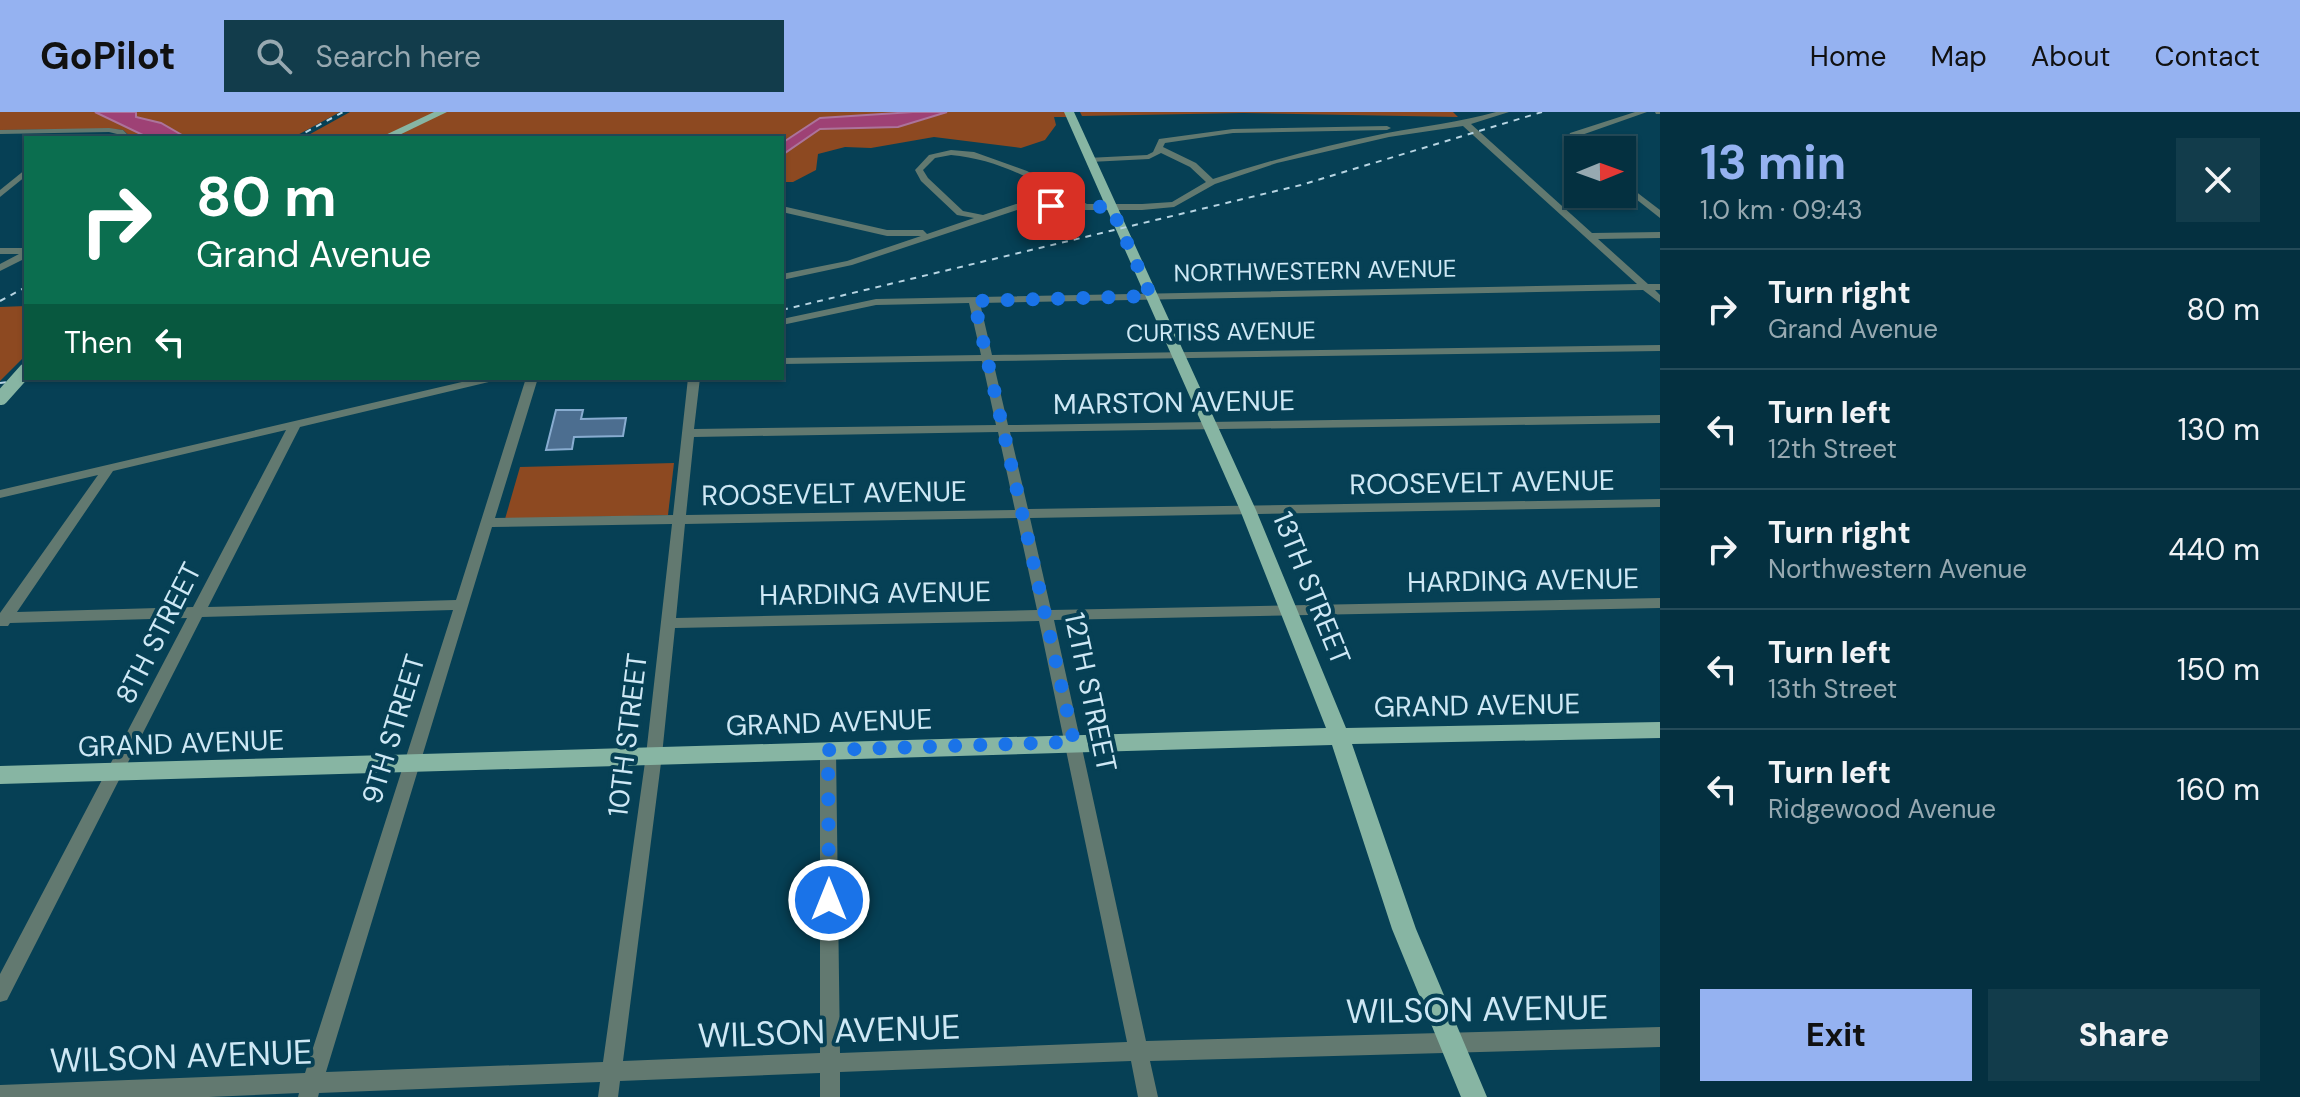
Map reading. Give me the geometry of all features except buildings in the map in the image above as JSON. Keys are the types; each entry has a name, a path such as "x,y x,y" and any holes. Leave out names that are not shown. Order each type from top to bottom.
{"main road":[{"path":"388,136 442,112"},
{"name":"13TH STREET","path":"1069,112 1248,510 1339,736 1400,919 1474,1097"},
{"path":"1,399 24,372"},
{"name":"GRAND AVENUE","path":"0,775 1074,742 1660,730"}],"street":[{"path":"784,276 889,250 984,216 1033,206 1174,204 1212,182 1318,149 1465,123 1505,112"},
{"path":"1573,136 1643,112"},
{"path":"1465,123 1660,300"},
{"path":"1160,149 1159,144 1169,139 1233,131 1434,128"},
{"path":"68,136 74,131"},
{"path":"0,132 115,131 124,136"},
{"path":"1090,160 1149,157 1160,149"},
{"path":"1160,149 1193,165 1212,182"},
{"path":"957,226 960,213 919,170 930,156 957,153 1005,164 1087,207"},
{"path":"0,194 24,174"},
{"path":"0,184 24,184"},
{"path":"1636,195 1660,215"},
{"path":"784,210 887,233 937,232"},
{"path":"960,213 984,216"},
{"path":"887,233 899,240 889,250"},
{"path":"1590,236 1660,235"},
{"path":"0,251 24,252"},
{"path":"0,268 24,253"},
{"name":"NORTHWESTERN AVENUE","path":"784,322 862,303 1660,287"},
{"name":"12TH STREET","path":"974,301 1074,742 1148,1097"},
{"name":"CURTISS AVENUE","path":"784,361 1660,348"},
{"path":"0,494 485,380"},
{"name":"9TH STREET","path":"310,1090 531,380"},
{"name":"10TH STREET","path":"608,1097 654,755 694,380"},
{"name":"MARSTON AVENUE","path":"688,433 1660,419"},
{"name":"8TH STREET","path":"0,993 295,425"},
{"path":"2,620 109,468"},
{"name":"ROOSEVELT AVENUE","path":"488,523 1660,503"},
{"name":"HARDING AVENUE","path":"668,623 1660,603"},
{"path":"2,620 462,605"},
{"path":"828,750 830,1097"},
{"name":"WILSON AVENUE","path":"0,1095 310,1090 612,1071 1138,1051 1660,1037"}],"shaded area":[{"path":"0,112 95,112 145,136 130,136 123,130 113,129 0,130"},
{"path":"95,112 136,112 136,117 161,123 184,136 145,136"},
{"path":"136,112 340,112 296,136 184,136 161,123 136,117"},
{"path":"350,112 1066,112 1067,117 1054,117 1056,125 1045,140 1021,148 934,137 871,148 845,147 818,154 816,170 793,182 784,182 784,154 820,129 898,127 926,119 821,124 784,149 784,136 307,136"},
{"path":"947,112 898,127 820,129 784,154 784,142 820,118"},
{"path":"1080,112 1453,112 1458,117 1243,113 1082,116"},
{"path":"24,306 24,357 0,381 0,307"},
{"path":"674,463 668,515 505,519 520,467"}],"railway":[{"path":"299,136 343,112"},
{"path":"784,310 1301,185 1542,112"},
{"path":"0,301 24,288"},
{"path":"0,383 24,380"}],"route":[{"path":"829,900 828,750 1074,742 974,301 1151,296 1111,207 1051,206"}]}
